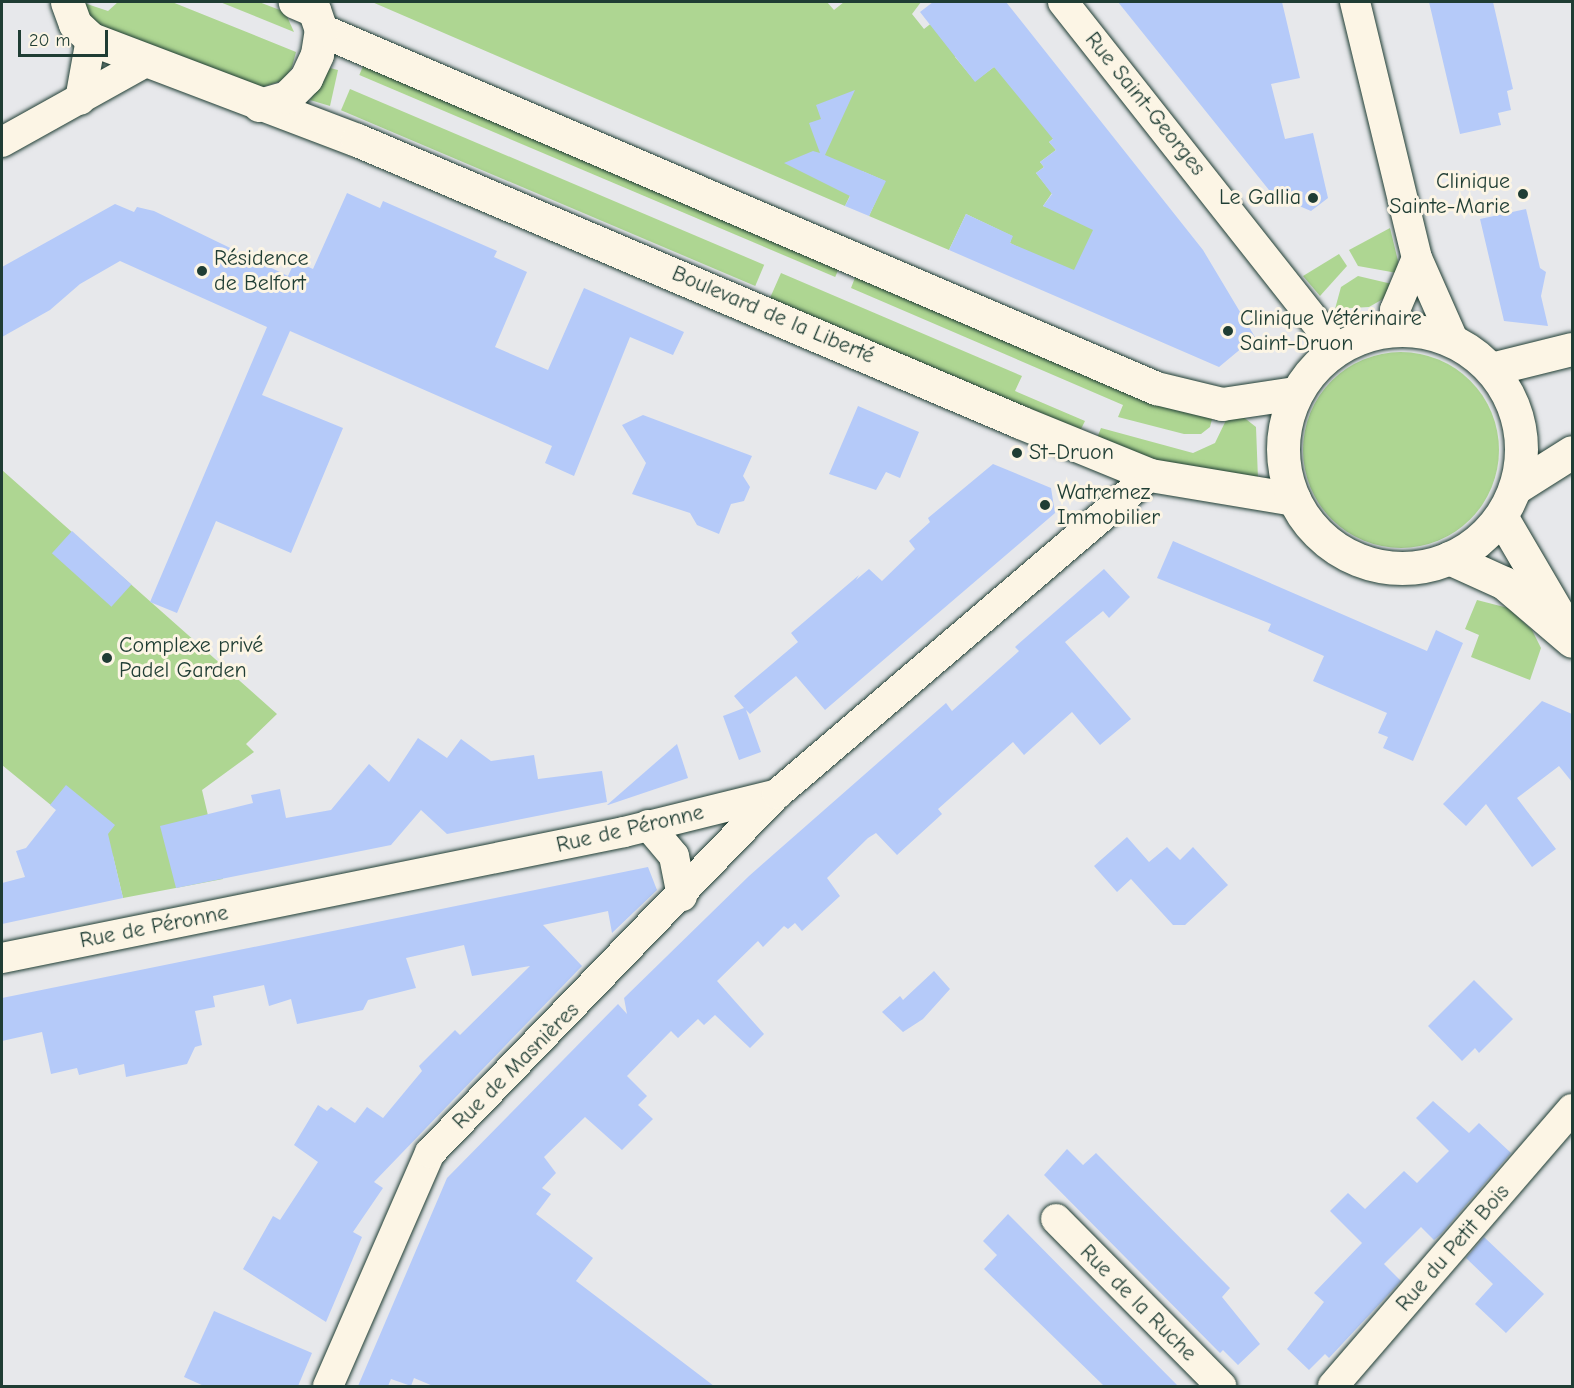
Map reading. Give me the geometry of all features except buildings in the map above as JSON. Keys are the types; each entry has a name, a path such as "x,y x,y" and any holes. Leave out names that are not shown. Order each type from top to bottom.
{"main road":[{"name":"Boulevard de la Liberté","path":"61,3 75,24 91,39 259,105 357,140 1150,475 1294,499"},
{"path":"259,105 287,97 306,78 311,11 1156,388 1222,404 1296,393"},
{"path":"1572,452 1508,502 1480,539 1449,558 1398,568 1362,561 1315,531 1294,499 1282,447 1296,393 1337,349 1364,336 1394,330 1424,332 1454,342 1491,369 1517,420 1521,456 1508,502 1572,640"},
{"path":"1491,369 1572,349"},
{"path":"1449,558 1504,584 1572,640"}],"street":[{"name":"Rue Saint-Georges","path":"1063,2 1337,349"},
{"path":"1355,2 1417,258 1454,342"},
{"path":"80,100 91,39"},
{"path":"2,142 146,62"},
{"path":"1394,330 1395,310 1417,258"},
{"name":"Rue de Péronne","path":"2,958 648,825 777,794 1150,475"},
{"name":"Rue de Masnières","path":"328,1386 430,1153 682,896 777,794"},
{"path":"648,825 674,856 682,896"},
{"name":"Rue du Petit Bois","path":"1333,1386 1572,1109"},
{"name":"Rue de la Ruche","path":"1056,1220 1221,1386"}],"green space":[{"path":"81,2 108,11 118,2 172,2 296,52 292,67 284,80 256,89 96,31"},
{"path":"220,2 259,2 285,12 294,32"},
{"path":"372,2 827,2 834,10 844,2 921,2 912,14 924,29 943,14 969,46 955,57 975,81 994,67 1091,109 1049,142 1056,150 1040,162 1044,167 1036,173 1052,193 1043,206 1099,225 1085,248 1111,292 1010,243 1012,236 966,214 949,250 869,216 885,181 862,171 845,206"},
{"path":"364,64 840,266 835,277 359,75"},
{"path":"330,68 338,70 330,106 310,100"},
{"path":"350,89 764,265 755,286 341,110"},
{"path":"1390,228 1398,261 1397,273 1358,266 1349,250"},
{"path":"1339,254 1347,266 1320,296 1303,276"},
{"path":"781,273 1022,376 1015,391 1085,421 1080,431 770,298"},
{"path":"856,275 1213,415 1210,427 1201,434 1184,434 1118,417 1123,405 851,288"},
{"path":"1358,276 1392,284 1383,299 1369,307 1335,309 1341,287"},
{"path":"1401,352 1429,356 1447,364 1463,374 1477,388 1495,422 1499,450 1495,478 1487,496 1477,512 1463,526 1429,544 1401,548 1373,544 1355,536 1339,526 1325,512 1307,478 1303,450 1307,422 1315,404 1325,388 1339,374 1373,356"},
{"path":"1228,416 1242,416 1256,427 1258,479 1170,465 1097,438 1101,428 1193,453 1215,443"},
{"name":"Complexe privé Padel Garden","path":"2,470 277,714 246,744 254,752 202,790 223,879 123,898 113,856 2,765"},
{"path":"1477,600 1508,608 1532,630 1541,648 1530,680 1471,657 1479,635 1465,629"}],"place":[{"name":"Clinique Sainte-Marie","path":"1523,194"},
{"name":"Le Gallia","path":"1313,198"},
{"name":"Résidence de Belfort","path":"202,271"},
{"name":"Clinique Vétérinaire Saint-Druon","path":"1228,331"},
{"name":"St-Druon","path":"1017,453"},
{"name":"Watremez Immobilier","path":"1045,505"},
{"name":"Complexe privé Padel Garden","path":"107,658"}]}
